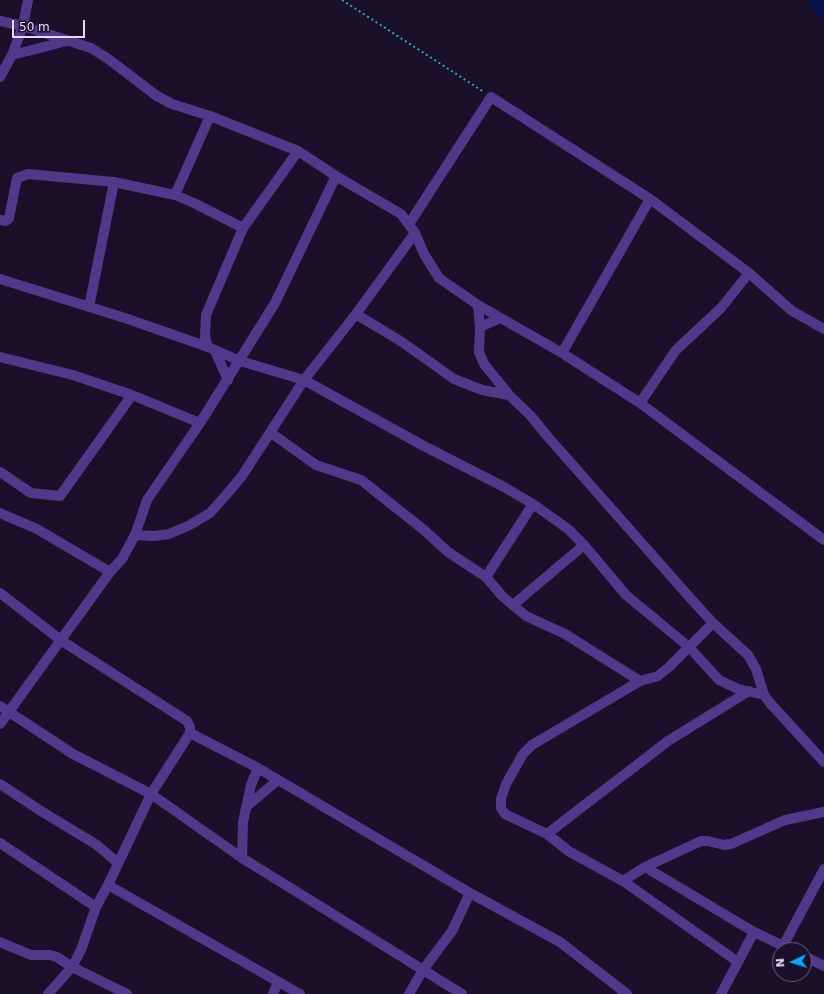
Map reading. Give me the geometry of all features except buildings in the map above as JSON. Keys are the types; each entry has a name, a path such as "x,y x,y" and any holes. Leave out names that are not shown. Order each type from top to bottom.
{"street":[{"path":"0,77 12,55 23,26 28,0"},
{"path":"0,21 23,26 91,48 107,58 157,96 172,104 210,116 298,151 336,176 401,214 415,233 424,254 439,278 478,305 562,353 640,403 824,540"},
{"path":"12,55 67,41"},
{"path":"409,224 491,97 650,199 749,273 792,311 824,329"},
{"path":"175,195 210,116"},
{"path":"228,380 206,337 206,315 243,228 298,151"},
{"path":"0,220 6,221 9,218 17,178 20,175 28,174 114,182 175,195 194,202 243,228"},
{"path":"0,724 4,709 62,641 110,572 122,559 135,535 147,500 228,380 275,303 336,176"},
{"path":"88,307 114,182"},
{"path":"562,353 650,199"},
{"path":"135,535 154,536 169,534 190,525 210,513 242,476 304,380 356,314 415,233"},
{"path":"640,403 676,350 721,308 749,273"},
{"path":"0,279 211,349 240,361 304,380 422,445 504,487 533,504 568,529 584,544 626,595 689,647 719,680 738,689 764,694"},
{"path":"478,305 480,327 479,352 484,364 509,394 530,414 573,466 713,623 748,655 756,669 764,694 784,720 824,762"},
{"path":"356,314 402,342 454,379 482,390 509,394"},
{"path":"480,327 500,318"},
{"path":"0,358 73,375 132,395 200,423"},
{"path":"0,472 31,493 60,496 132,395"},
{"path":"271,432 316,465 361,480 424,530 448,552 486,577 513,606 526,616 565,634 640,681"},
{"path":"486,577 533,504"},
{"path":"0,513 37,529 110,572"},
{"path":"513,606 584,544"},
{"path":"0,593 62,641 187,721 190,727 190,733 150,794 108,885 96,907 87,935 72,967 48,994"},
{"path":"713,623 658,676 640,681 532,745 523,754 506,784 501,798 501,808 505,814 547,834 570,852 623,881 738,962"},
{"path":"547,834 668,741 749,691"},
{"path":"4,709 74,754 150,794 242,858 462,994"},
{"path":"190,733 258,768 470,893 560,942 627,994"},
{"path":"242,858 243,822 251,785 258,768"},
{"path":"247,806 278,780"},
{"path":"0,784 97,845 118,863"},
{"path":"623,881 645,867 701,841 724,845 731,844 785,820 824,812"},
{"path":"0,843 96,907"},
{"path":"645,867 754,932 775,942"},
{"path":"790,942 824,869"},
{"path":"108,885 300,994"},
{"path":"409,994 423,970 452,931 470,893"},
{"path":"721,994 754,932"},
{"path":"0,942 31,955 50,955 56,957 72,967 127,994"},
{"path":"812,960 824,966"},
{"path":"273,994 278,982"}],"path":[{"path":"342,0 491,97"}],"waterway":[{"path":"818,0 824,9"}]}
